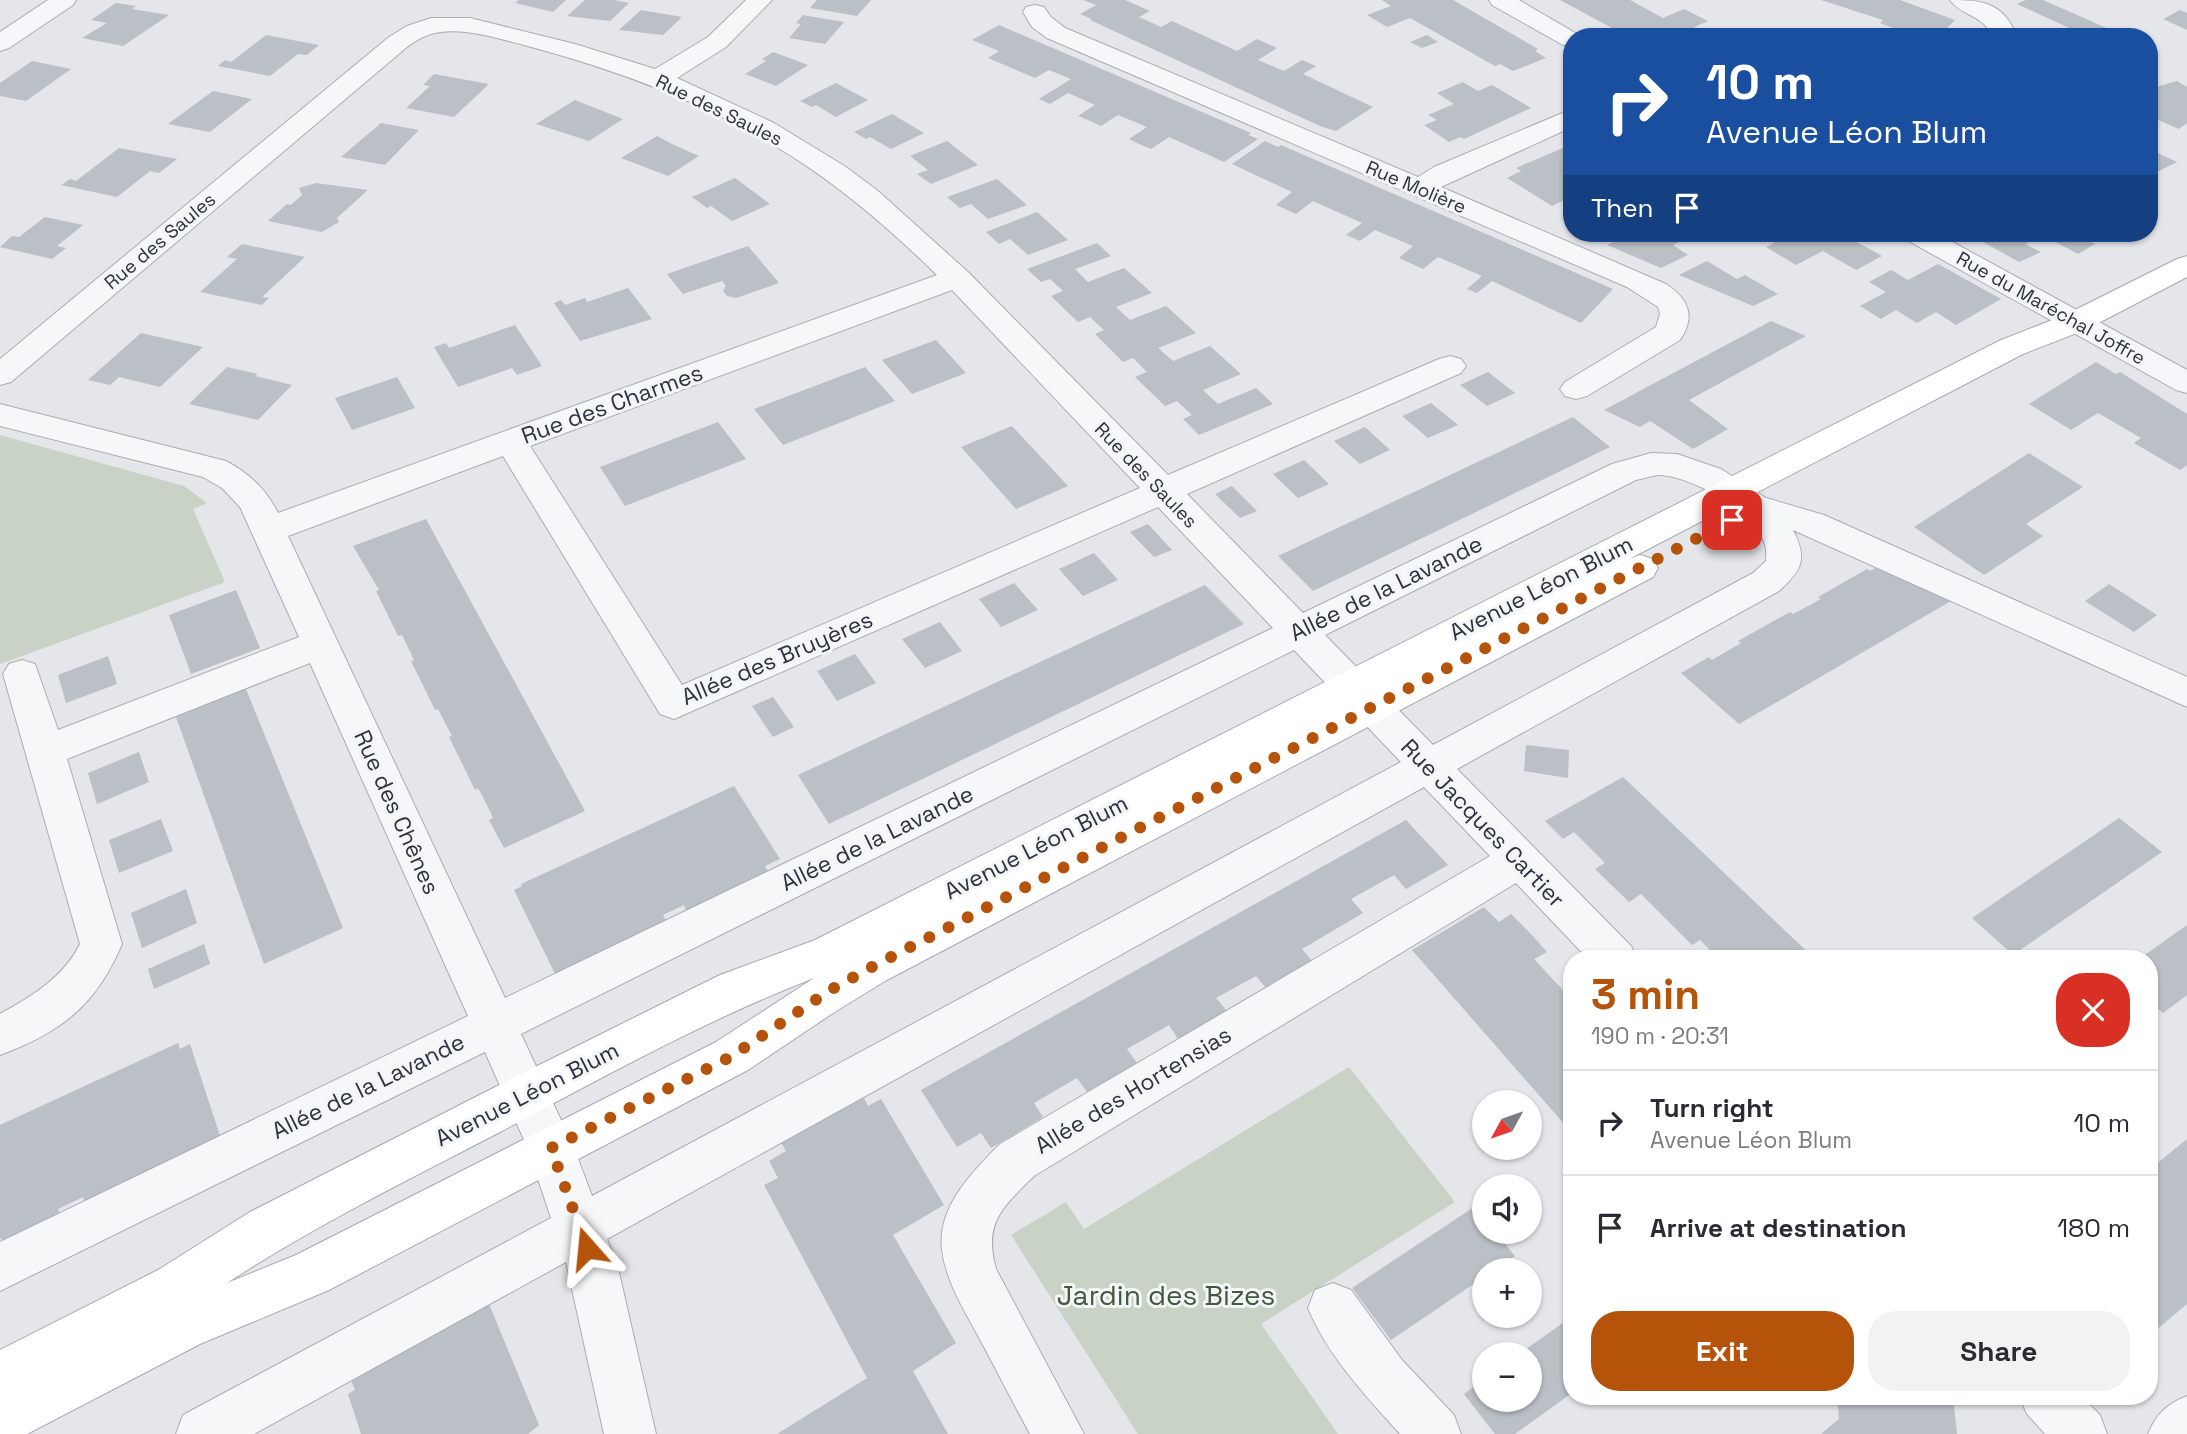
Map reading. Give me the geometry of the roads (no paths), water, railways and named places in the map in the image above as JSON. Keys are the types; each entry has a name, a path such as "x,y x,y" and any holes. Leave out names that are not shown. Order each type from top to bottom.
{"main road":[{"name":"Avenue Léon Blum","path":"0,1377 176,1287 267,1229 715,999 830,953 1360,696 1744,499 2036,360 2056,344 2076,322 2187,265"},
{"name":"Avenue Léon Blum","path":"0,1420 182,1326 312,1273 732,1056 832,989 1360,696"}],"street":[{"path":"0,43 64,0"},
{"path":"657,79 717,42 760,0"},
{"path":"1501,0 1563,35"},
{"path":"1962,0 1992,17 2002,28"},
{"name":"Rue Molière","path":"1035,12 1041,22 1056,33 1638,281 1659,292 1673,304 1676,321 1669,333 1576,388"},
{"name":"Rue des Saules","path":"0,375 398,42 416,30 439,24 479,27 547,43 657,79 762,128 836,173 905,228 957,278 1360,696"},
{"path":"1419,188 1444,173 1563,121"},
{"name":"Rue du Maréchal Joffre","path":"1931,242 2187,383"},
{"name":"Rue des Charmes","path":"268,530 957,278"},
{"path":"1162,492 1450,366"},
{"name":"Rue des Chênes","path":"0,415 214,469 246,490 268,530 551,1148 593,1268 630,1434"},
{"name":"Allée des Bruyères","path":"510,442 674,704 1162,492"},
{"name":"Allée de la Lavande","path":"0,1267 400,1069 494,1026 1641,466 1660,463 1679,465 1714,480 1744,499"},
{"path":"1744,499 1812,523 2187,693"},
{"path":"202,1434 1766,582 1779,571 1784,561 1783,543 1744,499"},
{"path":"44,752 320,644"},
{"path":"0,1035 43,1014 64,998 79,984 95,962 101,944 22,674"},
{"name":"Rue Jacques Cartier","path":"1360,696 1607,950"},
{"name":"Allée des Hortensias","path":"1058,1434 974,1277 966,1248 967,1239 970,1220 984,1193 1017,1160 1519,860"},
{"path":"1333,1308 1384,1378 1435,1434"},
{"path":"2054,1405 2081,1434"},
{"path":"2175,1434 2187,1422"}],"park label":[{"name":"Jardin des Bizes","path":"1166,1295"}]}
